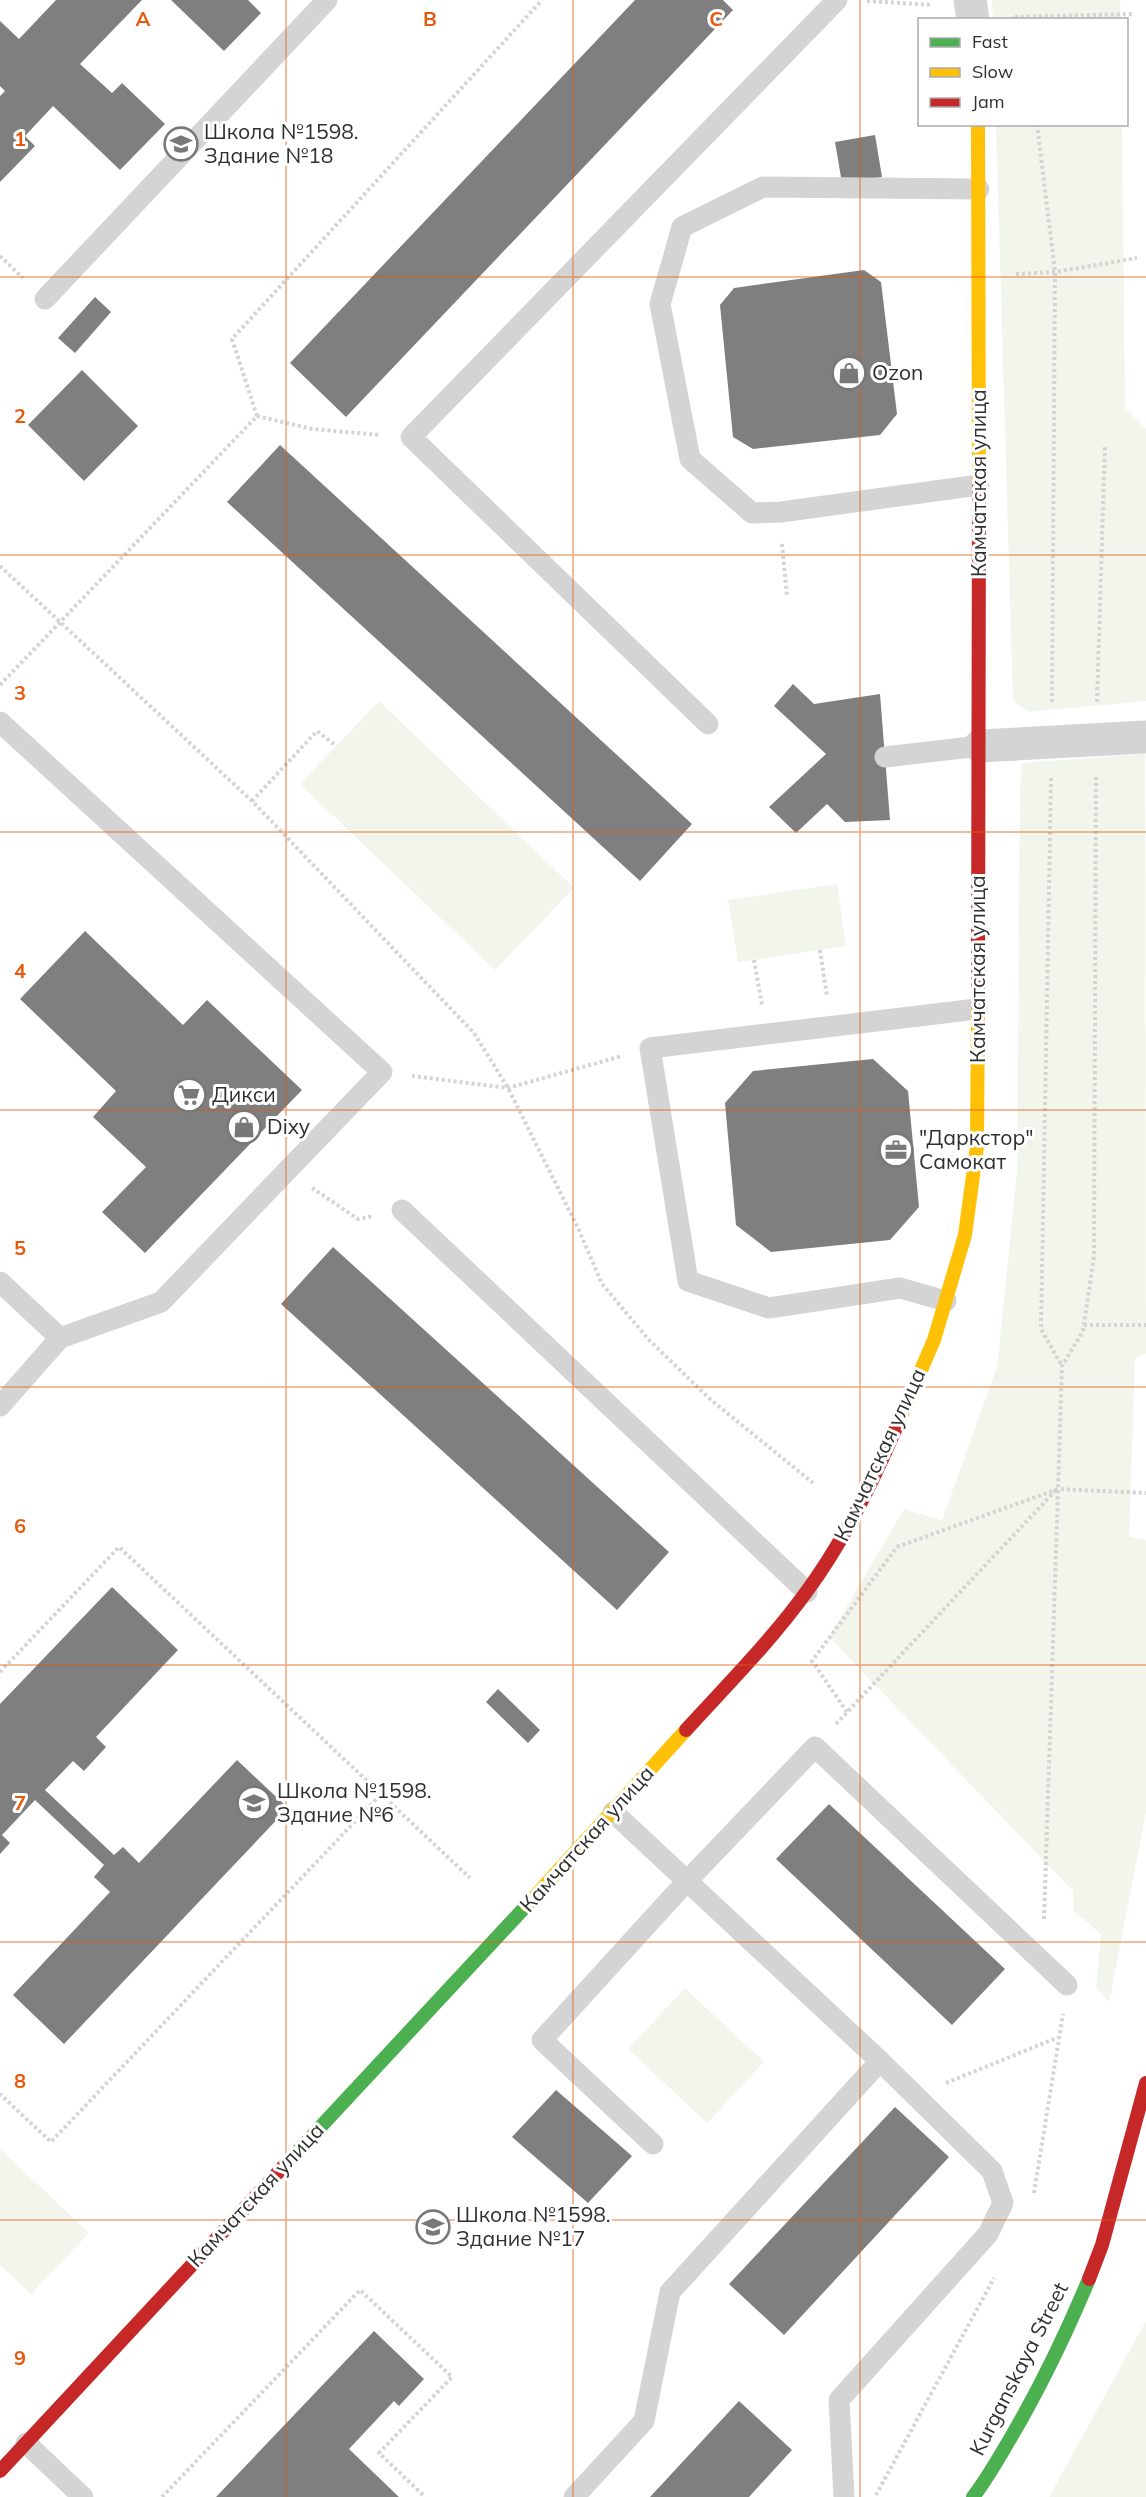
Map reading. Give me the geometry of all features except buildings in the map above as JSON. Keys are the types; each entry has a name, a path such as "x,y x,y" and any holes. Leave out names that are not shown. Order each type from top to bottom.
{"street":[{"path":"970,0 973,18"},
{"name":"Камчатская улица","path":"0,2471 613,1812 780,1626 837,1548 888,1447 934,1340 966,1235 977,1146 980,746 978,126"},
{"path":"980,746 1146,737"},
{"name":"Kurganskaya Street","path":"973,2497 984,2483 1026,2412 1069,2328 1102,2245 1146,2083"}],"lane":[{"path":"45,299 327,0"},
{"path":"708,724 411,437 837,0"},
{"path":"979,189 764,187 682,227 660,304 690,459 752,513 781,512 979,485"},
{"path":"0,722 382,1072 161,1302 60,1338 0,1406"},
{"path":"885,757 980,746"},
{"path":"946,1301 900,1288 769,1308 688,1281 650,1048 977,1009"},
{"path":"402,1210 807,1592"},
{"path":"0,1282 60,1338"},
{"path":"653,2144 542,2040 687,1881 815,1747 1067,1985"},
{"path":"613,1812 879,2061 992,2172 1003,2203 988,2234 839,2400 844,2497"},
{"path":"574,2497 644,2421 670,2292 879,2061"},
{"path":"26,2443 83,2497"}],"path":[{"path":"257,416 232,339 542,0"},
{"path":"858,1 932,4"},
{"path":"1012,18 1132,14"},
{"path":"979,275 1055,272 1137,258"},
{"path":"257,416 312,429 411,437"},
{"path":"0,685 257,416"},
{"path":"1044,1922 1062,1366 1084,1325 1094,1256 1096,740 1105,445"},
{"path":"781,512 787,597"},
{"path":"0,566 252,801 474,1033 508,1088 578,1228 602,1284 648,1340 711,1400 813,1483"},
{"path":"252,801 317,732 335,745"},
{"path":"820,950 831,1026"},
{"path":"754,960 768,1033"},
{"path":"382,1072 508,1088 650,1048"},
{"path":"287,1171 358,1219 402,1210"},
{"path":"1084,1325 1146,1325"},
{"path":"815,1747 1058,1489"},
{"path":"847,1712 812,1661 897,1547 1058,1489 1146,1493"},
{"path":"0,1672 119,1546 470,1878"},
{"path":"0,2094 51,2142 381,1794"},
{"path":"1034,2196 1067,1985"},
{"path":"944,2084 1059,2037"},
{"path":"875,2497 998,2270"},
{"path":"162,2497 360,2290 452,2377 379,2453 425,2497"}],"shaded area":[{"path":"992,0 1120,0 1121,18 993,18"},
{"path":"996,126 1122,126 1125,408 1146,429 1146,701 1028,712 1013,700"},
{"path":"379,701 574,888 495,970 300,784"},
{"path":"1145,754 1146,1353 1135,1358 1129,1537 1146,1540 1146,1813 1109,2002 1096,1988 1101,1934 1074,1911 1073,1891 829,1637 904,1509 942,1520 997,1367 1017,1172 1022,763"},
{"path":"837,884 846,946 738,962 728,900"},
{"path":"685,1988 764,2062 707,2123 628,2049"},
{"path":"0,2149 89,2233 31,2294 0,2265"},
{"path":"1146,2321 1146,2497 1049,2497"}],"traffic: fast":[{"path":"285,2165 527,1905"},
{"path":"973,2497 1032,2400 1089,2279"}],"traffic: slow":[{"path":"978,126 979,482"},
{"path":"895,1430 934,1340 965,1235 977,1146 978,1005"},
{"path":"527,1905 686,1730"}],"traffic: jam":[{"path":"978,1005 979,482"},
{"path":"686,1730 764,1645 820,1572 856,1513 895,1430"},
{"path":"1089,2279 1102,2245 1146,2083"},
{"path":"0,2471 285,2165"}],"place":[{"name":"Школа №1598. Здание №18","path":"181,144"},
{"name":"Ozon","path":"849,373"},
{"name":"Дикси","path":"189,1095"},
{"name":"Dixy","path":"244,1127"},
{"name":"\"Даркстор\" Самокат","path":"896,1150"},
{"name":"Школа №1598. Здание №6","path":"254,1803"},
{"name":"Школа №1598. Здание №17","path":"433,2227"}]}
